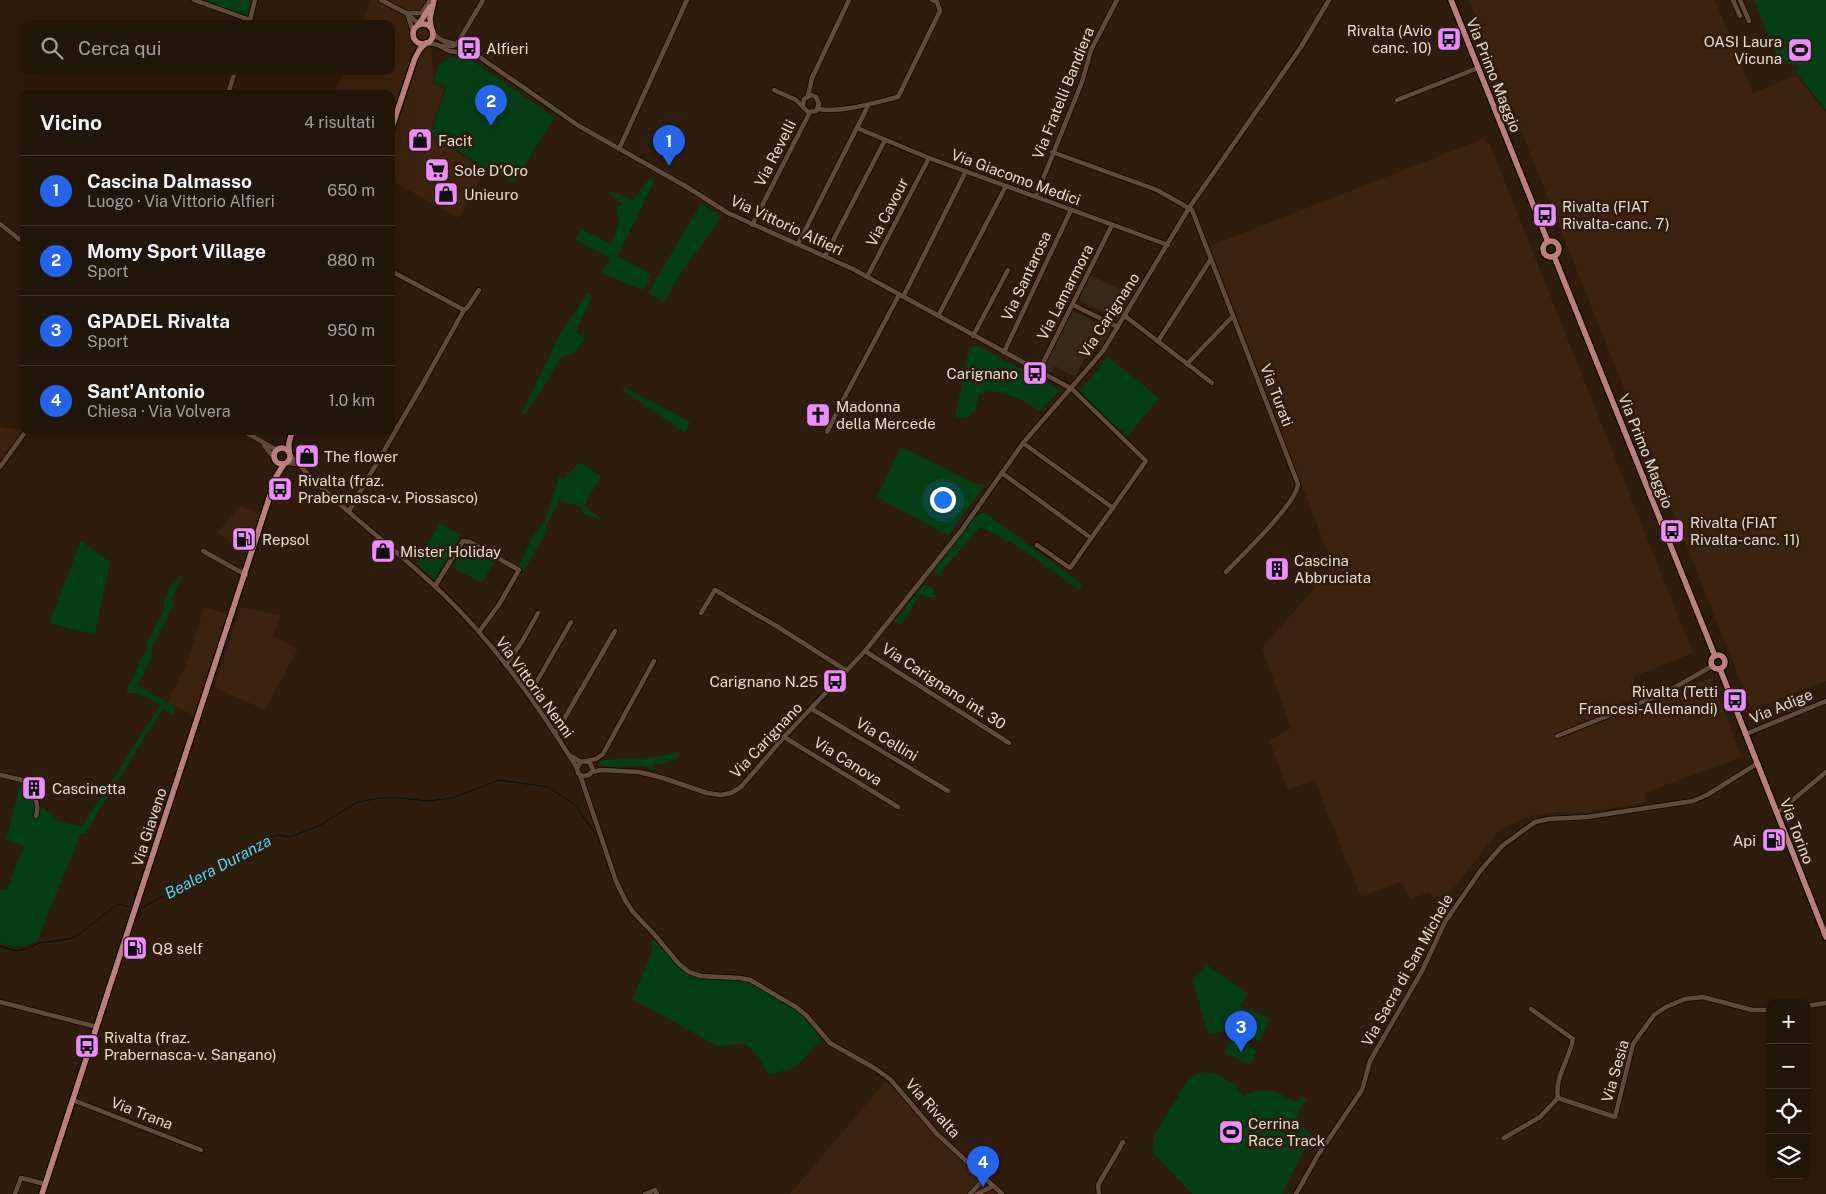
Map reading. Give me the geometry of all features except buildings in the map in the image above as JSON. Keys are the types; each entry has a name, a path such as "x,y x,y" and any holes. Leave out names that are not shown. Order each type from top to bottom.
{"main road":[{"path":"415,58 413,31 426,14 432,0"},
{"path":"395,118 415,58 419,50 432,39 430,18 432,0"},
{"name":"Via Primo Maggio","path":"1451,0 1548,242"},
{"path":"419,24 426,24 432,31"},
{"path":"414,39 418,43 427,43"},
{"path":"1548,242 1554,243 1558,247 1557,253 1554,256 1547,256 1544,252 1544,245 1548,242"},
{"name":"Via Primo Maggio","path":"1554,256 1715,656"},
{"path":"290,453 288,442 291,435"},
{"path":"279,449 288,442"},
{"path":"279,449 286,449 290,453"},
{"name":"Via Giaveno","path":"279,449 275,453 281,463"},
{"name":"Via Giaveno","path":"281,463 290,460 290,453"},
{"name":"Via Giaveno","path":"42,1194 246,575 281,463"},
{"path":"1715,656 1720,656 1725,660 1724,665 1720,669 1716,670 1712,666 1711,660 1715,656"},
{"path":"1720,669 1746,734"},
{"name":"Via Torino","path":"1746,734 1826,937"}],"street":[{"path":"194,0 244,20"},
{"path":"250,20 255,0"},
{"path":"381,0 406,13 419,24"},
{"path":"406,13 422,13 432,0"},
{"path":"457,44 483,0"},
{"path":"619,148 687,0"},
{"name":"Via Revelli","path":"808,112 802,105 808,97 809,87 849,0"},
{"path":"819,101 818,109 832,110 898,97 940,11 937,2 932,0"},
{"name":"Via Fratelli Bandiera","path":"1036,196 1052,152 1082,82 1091,50 1116,0"},
{"name":"Via Carignano","path":"592,768 639,772 664,778 707,793 731,793 741,787 784,737 865,651 961,531 1023,442 1052,408 1072,389 1103,351 1190,208 1301,47 1329,0"},
{"path":"1733,0 1740,16"},
{"path":"1740,0 1749,21"},
{"path":"406,13 413,31"},
{"name":"Via Vittorio Alfieri","path":"432,31 444,42 457,44 474,54 579,126 688,187 728,213 825,256 867,277 1072,389 1146,461 1113,508"},
{"name":"Via Vittorio Alfieri","path":"427,43 442,46 457,44"},
{"name":"Via Vittorio Alfieri","path":"442,46 450,51 474,54"},
{"path":"1397,100 1478,68"},
{"path":"229,90 234,75"},
{"path":"774,90 796,100 802,105"},
{"path":"796,100 808,97 819,101 832,110"},
{"path":"798,244 869,104"},
{"name":"Via Revelli","path":"808,112 818,109"},
{"name":"Via Revelli","path":"752,225 808,112"},
{"name":"Via Giacomo Medici","path":"857,128 966,172 1168,245"},
{"path":"825,256 885,140"},
{"path":"1052,152 1157,190 1190,208"},
{"name":"Via Cavour","path":"867,277 929,158"},
{"path":"827,432 966,172"},
{"path":"938,316 1006,186"},
{"name":"Via Turati","path":"1190,208 1298,484 1298,489 1272,523 1226,572"},
{"name":"Via Santarosa","path":"1004,352 1071,210"},
{"path":"0,224 20,240"},
{"name":"Via Lamarmora","path":"1039,371 1112,225"},
{"path":"1158,341 1211,259"},
{"path":"973,336 1008,270"},
{"path":"395,273 464,310"},
{"path":"395,431 464,310 479,290"},
{"path":"1073,305 1118,327"},
{"path":"1125,316 1212,383"},
{"path":"1187,364 1233,316"},
{"path":"0,467 23,435"},
{"path":"250,435 279,449"},
{"path":"348,511 393,435"},
{"path":"261,442 281,463 298,464"},
{"path":"1023,442 1113,508 1070,568 1037,545"},
{"name":"Via Vittoria Nenni","path":"290,453 298,464 348,511 435,586 479,632 530,695 571,756 582,776"},
{"path":"1002,472 1091,538"},
{"name":"Via Vittoria Nenni","path":"435,586 463,541 470,542 520,570 500,603 479,632"},
{"path":"203,551 246,575"},
{"path":"700,613 715,590 778,626 847,671"},
{"path":"506,665 538,613"},
{"path":"530,695 571,622"},
{"path":"556,733 615,631"},
{"name":"Via Carignano int. 30","path":"865,651 1009,743"},
{"path":"578,768 584,762 596,759 603,754 654,661"},
{"path":"1557,736 1665,693 1712,666"},
{"name":"Via Adige","path":"1746,734 1826,701"},
{"name":"Via Cellini","path":"812,709 948,791"},
{"name":"Via Canova","path":"784,737 898,806"},
{"name":"Via Vittoria Nenni","path":"571,756 592,768"},
{"path":"582,776 589,776 596,759"},
{"name":"Via Sacra di San Michele","path":"1296,1194 1318,1156 1362,1090 1370,1061 1422,970 1445,922 1481,870 1502,846 1535,822 1549,819 1587,817 1694,800 1706,795 1758,762"},
{"path":"1777,812 1826,772"},
{"path":"0,776 22,780 38,803 39,810 36,816"},
{"name":"Via Rivalta","path":"582,776 583,786 616,881 633,912 679,964 689,972 701,976 740,978 758,984 796,1007 806,1015 830,1043 876,1069 891,1080 936,1132 1002,1194"},
{"name":"Via Sesia","path":"1558,1098 1615,1117 1633,1044 1654,1015 1677,1002 1692,997 1703,997 1758,1011 1766,1010"},
{"path":"0,1002 97,1027"},
{"path":"1811,1005 1826,1003"},
{"path":"1504,1138 1540,1117 1558,1098 1560,1078 1573,1039 1532,1009"},
{"name":"Via Trana","path":"73,1100 201,1150"},
{"path":"1099,1194 1098,1184 1122,1142"},
{"path":"15,1194 21,1178 45,1184"},
{"path":"970,1194 985,1178"},
{"path":"977,1194 993,1186"},
{"path":"645,1194 655,1190 657,1194"}],"shaded area":[{"path":"370,0 435,0 430,18 433,84 445,87 430,136 486,170 458,218 395,182 395,90 336,90 343,75 395,75 395,20 363,20"},
{"path":"1469,0 1715,0 1753,93 1796,75 1826,112 1826,681 1752,710"},
{"path":"1485,138 1486,143 1489,142 1693,653 1633,677 1639,696 1622,703 1626,712 1711,678 1742,757 1644,793 1647,802 1581,813 1559,812 1530,816 1500,829 1449,894 1435,898 1429,892 1410,900 1402,881 1361,897 1314,779 1288,790 1269,740 1291,728 1262,648 1333,567 1210,246"},
{"path":"1090,275 1132,295 1119,319 1079,300"},
{"path":"1072,311 1111,329 1102,346 1097,344 1095,349 1090,347 1075,377 1055,366 1051,372 1043,368"},
{"path":"0,427 20,430 20,435 0,461"},
{"path":"240,506 262,513 249,551 217,533"},
{"path":"204,607 228,614 194,715 167,703 187,662"},
{"path":"241,607 280,615 273,637 298,649 265,710 214,687"},
{"path":"886,1081 1000,1194 790,1194"}],"green space":[{"path":"202,0 251,0 248,14 243,16"},
{"name":"OASI Laura Vicuna","path":"1754,0 1826,0 1826,110 1795,71 1799,69 1797,65 1778,60"},
{"path":"448,56 470,59 554,117 514,184 431,135 446,87 434,82 439,64 446,61"},
{"path":"651,176 654,182 618,256 651,274 643,290 601,273 610,258 575,240 582,229 611,244 619,222 616,211 621,203 604,189 634,200"},
{"path":"701,203 722,217 681,273 664,302 648,293"},
{"path":"588,293 592,296 576,333 586,338 574,353 560,358 544,387 525,414 521,413 561,332"},
{"path":"975,344 1060,390 1040,411 1015,397 990,391 979,395 975,411 967,418 955,417 969,348"},
{"path":"1107,356 1159,398 1128,436 1106,418 1079,390 1092,377"},
{"path":"624,387 690,422 685,433 622,390"},
{"path":"901,447 975,484 985,485 948,536 877,497"},
{"path":"581,463 601,476 584,506 604,521 584,514 581,507 560,500 547,524 544,536 524,571 518,568 533,536 545,521 559,476 564,479 577,464"},
{"path":"984,512 1082,584 1080,590 1015,545 980,527 938,576 934,571 973,518"},
{"path":"440,523 461,535 434,580 417,564"},
{"path":"81,541 110,562 95,635 49,623"},
{"path":"464,547 494,562 482,583 453,568"},
{"path":"184,572 171,600 174,604 152,648 151,659 137,685 176,708 173,715 163,708 85,834 81,833 37,941 19,946 0,943 0,889 7,889 24,846 6,840 21,782 37,805 58,821 81,826 160,705 138,693 126,693 142,656 148,649 146,645 165,608 163,604 169,588"},
{"path":"924,584 933,588 936,597 928,597 921,594 900,626 895,621"},
{"path":"679,752 679,757 652,765 658,771 644,766 608,767 599,765 601,760 654,757"},
{"path":"653,936 681,970 696,978 744,981 759,987 789,1004 809,1021 821,1040 796,1067 769,1075 756,1053 742,1043 719,1047 632,999 652,952"},
{"path":"1207,965 1248,994 1239,1006 1269,1018 1260,1042 1229,1030 1208,1034 1193,980"},
{"path":"1230,1039 1257,1050 1251,1064 1225,1054"},
{"name":"Cerrina Race Track","path":"1204,1072 1214,1073 1237,1085 1243,1096 1265,1090 1276,1092 1297,1102 1302,1096 1307,1099 1298,1112 1297,1125 1312,1134 1282,1194 1192,1194 1152,1151 1154,1135 1188,1080 1196,1074"}],"waterway":[{"name":"Bealera Duranza","path":"140,909 264,840 277,835 290,837 320,825 358,802 380,798 427,801 452,798 499,780 548,787 574,804 595,833"},
{"name":"Bealera Duranza","path":"0,946 16,951 39,943 69,939 78,935 118,904 130,907"}],"place":[{"name":"Rivalta (Avio canc. 10)","path":"1449,39"},
{"name":"Alfieri","path":"469,48"},
{"name":"OASI Laura Vicuna","path":"1800,50"},
{"name":"Momy Sport Village","path":"491,126"},
{"name":"Facit","path":"420,140"},
{"name":"Cascina Dalmasso","path":"669,166"},
{"name":"Sole D'Oro","path":"437,170"},
{"name":"Unieuro","path":"446,194"},
{"name":"Rivalta (FIAT Rivalta-canc. 7)","path":"1545,215"},
{"name":"Carignano","path":"1035,373"},
{"name":"Madonna della Mercede","path":"818,415"},
{"name":"The flower","path":"307,456"},
{"name":"Rivalta (fraz. Prabernasca-v. Piossasco)","path":"280,489"},
{"name":"Rivalta (FIAT Rivalta-canc. 11)","path":"1672,531"},
{"name":"Repsol","path":"244,539"},
{"name":"Mister Holiday","path":"383,551"},
{"name":"Cascina Abbruciata","path":"1277,569"},
{"name":"Carignano N.25","path":"835,681"},
{"name":"Rivalta (Tetti Francesi-Allemandi)","path":"1735,700"},
{"name":"Cascinetta","path":"34,788"},
{"name":"Api","path":"1774,840"},
{"name":"Q8 self","path":"135,948"},
{"name":"Rivalta (fraz. Prabernasca-v. Sangano)","path":"87,1046"},
{"name":"GPADEL Rivalta","path":"1241,1052"},
{"name":"Cerrina Race Track","path":"1231,1132"},
{"name":"Sant'Antonio","path":"983,1187"}]}
